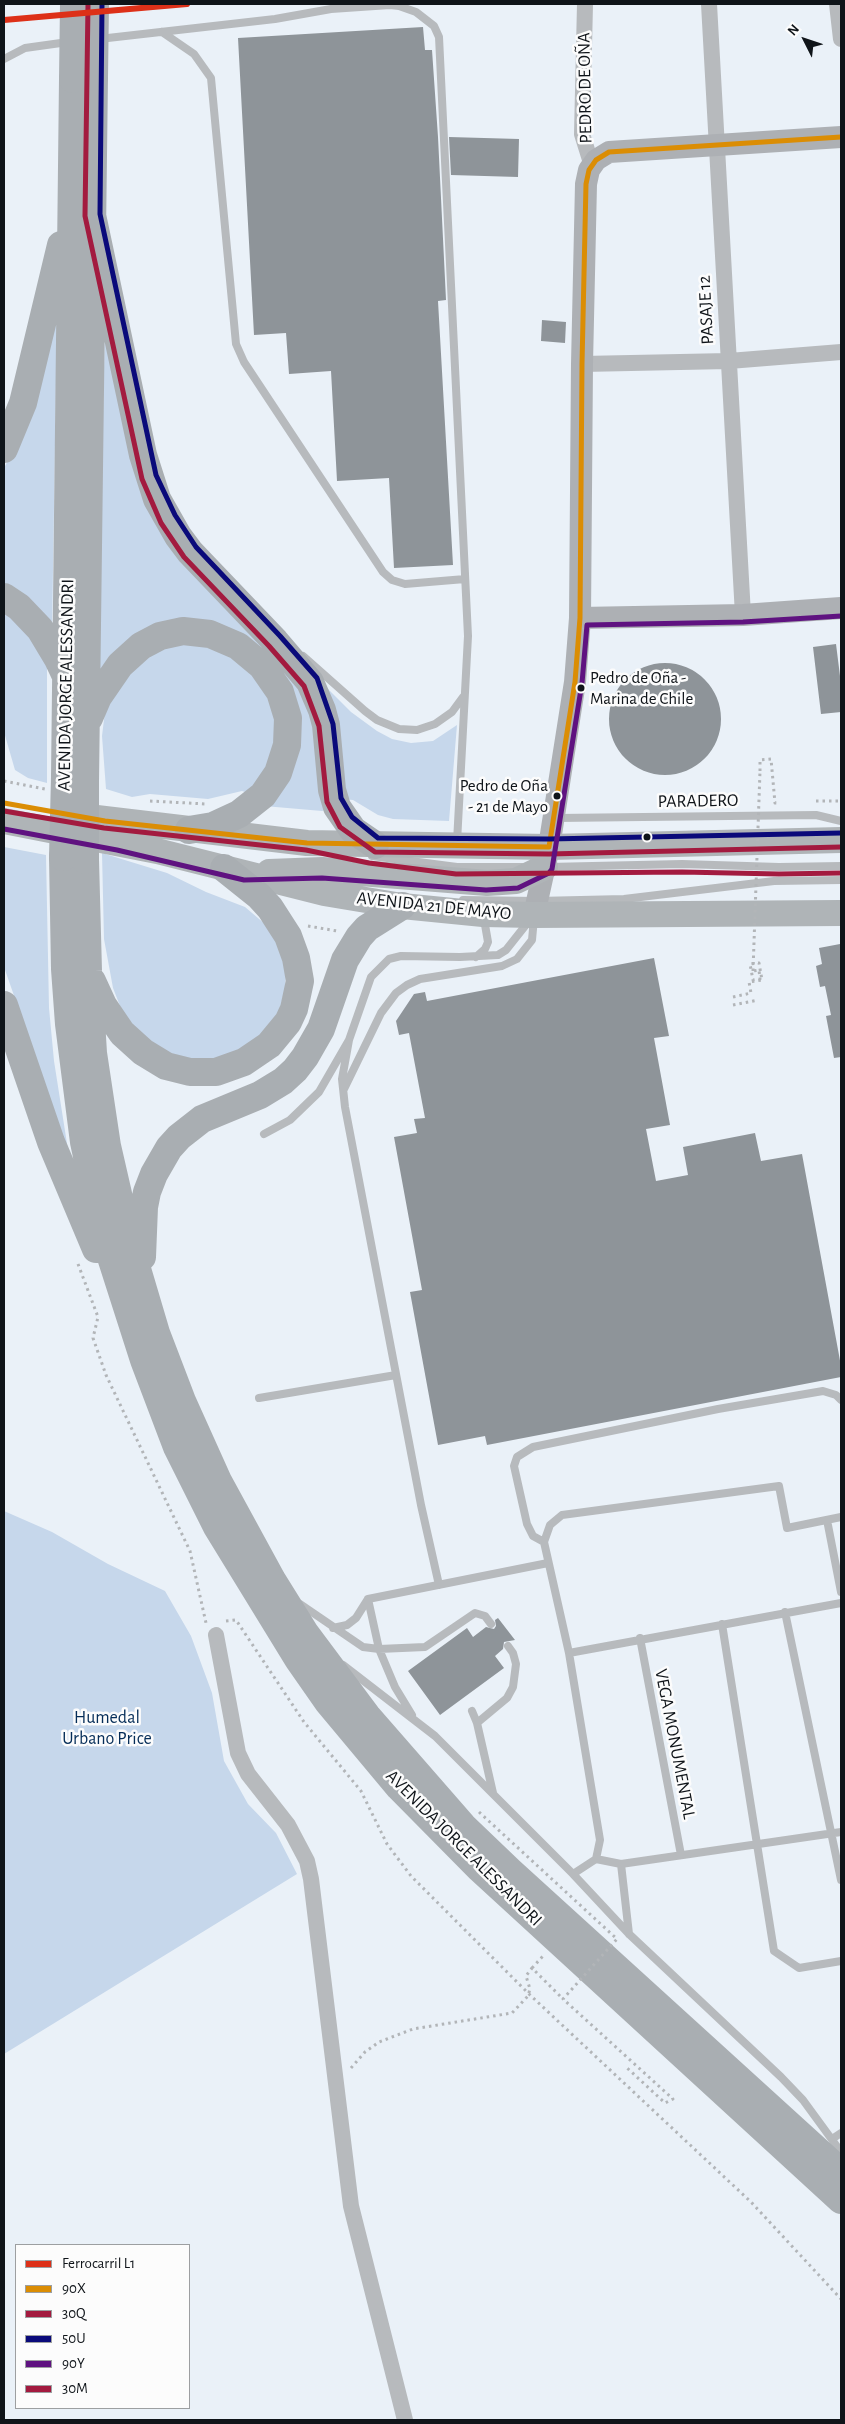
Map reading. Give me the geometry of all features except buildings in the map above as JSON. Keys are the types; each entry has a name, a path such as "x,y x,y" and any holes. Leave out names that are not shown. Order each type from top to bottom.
{"highway":[{"name":"AVENIDA JORGE ALESSANDRI","path":"74,4 84,78"},
{"name":"AVENIDA JORGE ALESSANDRI","path":"95,4 84,78 82,209 66,678 65,782 88,971 94,1054 107,1146 122,1217 134,1300 171,1374 193,1428 244,1531 305,1633 366,1716 463,1826 841,2172"},
{"name":"AVENIDA JORGE ALESSANDRI","path":"65,782 86,729 82,209"},
{"path":"4,449 23,402 82,209"},
{"path":"82,209 143,455 158,499 178,536 190,552 275,641 310,682 322,710 329,742 332,790 337,808 353,830 375,845"},
{"path":"4,597 19,607 40,629 58,659 66,678"},
{"path":"86,729 94,706 108,680 134,652 160,636 183,631 210,634 238,646 262,666 280,692 288,718 287,745 278,773 267,790 252,805 213,826 189,830"},
{"name":"AVENIDA JORGE ALESSANDRI","path":"74,858 66,969 76,1084 96,1198 134,1300 178,1446 217,1527 298,1659 361,1743 399,1787 479,1868 841,2200"},
{"path":"88,971 99,997 113,1021 126,1038 143,1052 166,1066 190,1072 216,1072 244,1062 263,1050 279,1034 294,1009 298,995 298,966 288,936 280,922 259,896 234,871"},
{"path":"134,1300 144,1207 154,1174 161,1160 179,1137 190,1127 215,1113 260,1096 283,1081 295,1070 322,1029 345,960 359,937 367,928 402,906"},
{"path":"4,1005 63,1176 89,1235 134,1300"}],"main road":[{"path":"4,803 69,816 307,843 457,847 547,857 841,840"},
{"name":"AVENIDA 21 DE MAYO","path":"4,821 138,847 309,890 402,906 482,914 535,908 841,913"},
{"path":"234,871 322,870 487,883 516,881 547,857"}],"street":[{"name":"PEDRO DE OÑA","path":"535,908 554,818 575,682 580,618 582,364 586,184 592,166 582,134 585,4"},
{"name":"PASAJE 12","path":"709,4 743,615"},
{"path":"837,4 841,39"},
{"path":"592,166 596,160 609,152 841,137"},
{"path":"582,364 729,361 841,352"},
{"path":"580,618 743,615 841,608"},
{"path":"216,1635 238,1753 248,1774 288,1825 307,1861 311,1878 351,2206 405,2420"}],"lane":[{"path":"4,59 25,48 40,45 162,32 331,9 399,6 416,12 434,26 439,38 468,645 456,828 457,847"},
{"path":"162,32 194,54 210,78 236,344 244,362 382,572 392,580 406,584 464,579"},
{"path":"275,641 310,661 377,720 399,729 417,730 435,724 452,712 464,695"},
{"name":"PARADERO","path":"554,818 816,815 841,821"},
{"path":"307,843 423,864 483,868 547,857 779,867 841,866"},
{"path":"452,899 535,908 647,898 758,883 841,880"},
{"path":"402,906 430,900"},
{"path":"439,1585 421,1505 342,1079 349,1040 371,977 389,959 401,956 476,957 498,955 506,950 535,908"},
{"path":"343,1091 380,1013 396,994 407,985 420,980 502,966 517,959 532,940 535,908"},
{"path":"476,957 485,949 488,942 487,925 482,914"},
{"path":"264,1134 290,1120 311,1102 326,1081 349,1040"},
{"path":"259,1398 396,1374"},
{"path":"544,1542 533,1536 526,1524 514,1466 517,1457 533,1447 718,1409 823,1392 836,1395 841,1400"},
{"path":"596,1860 600,1840 569,1653 544,1542 550,1525 562,1515 779,1486 787,1528 841,1518"},
{"path":"827,1520 841,1592"},
{"path":"333,1628 347,1625 356,1618 368,1599 548,1563"},
{"path":"272,1580 311,1614 363,1647 379,1649 425,1647 475,1613 486,1616 491,1624"},
{"path":"368,1599 379,1649 395,1687 414,1719"},
{"path":"569,1653 640,1638 841,1603"},
{"path":"785,1612 837,1832 841,1880"},
{"path":"722,1624 774,1952 799,1968 841,1961"},
{"path":"305,1633 356,1676 435,1736 573,1874 629,1934 781,2077 803,2100 841,2152"},
{"name":"VEGA MONUMENTAL","path":"640,1638 681,1855"},
{"path":"477,1723 507,1698 513,1687 516,1664 513,1653 508,1646"},
{"path":"472,1711 477,1723 493,1793"},
{"path":"573,1874 596,1860 621,1864 837,1832"},
{"path":"621,1864 629,1934"},
{"path":"832,2139 841,2132"}],"path":[{"path":"733,997 750,993 749,982 762,980 759,963 750,964 752,980 760,979 759,970 753,971 760,771 760,760 771,759 775,803 784,805 772,806"},
{"path":"4,781 65,782"},
{"path":"140,801 209,804"},
{"path":"814,801 841,801"},
{"path":"746,816 748,809 753,806 763,806"},
{"path":"280,922 342,932 359,937"},
{"path":"734,1005 758,1000"},
{"path":"479,1812 617,1939 563,1999"},
{"path":"336,2087 365,2052 395,2035 434,2024 487,2019 512,2013 528,1996 530,1989 526,1976 532,1968 563,1999 673,2099 666,2104 624,2066"}],"green space":[{"path":"57,319 52,632 4,586 4,468 15,447"},
{"path":"105,322 135,466 310,698 329,809 322,811 264,806 297,724 211,623 97,684"},
{"path":"4,605 10,608 47,662 47,783 28,778 15,770 4,732"},
{"path":"192,641 235,654 270,695 279,744 251,794 242,791 208,799 150,794 132,797 106,789 102,736 107,695 145,654"},
{"path":"321,682 351,712 377,731 392,739 411,743 433,741 457,725 449,821 393,819 378,815 353,800 343,799"},
{"path":"4,847 46,855 49,1008 54,1061 68,1150 4,967"},
{"path":"102,853 167,873 206,892 245,907 265,924 280,945 286,974 279,1013 265,1034 221,1061 182,1060 142,1037 122,1011 113,988 104,939"},
{"name":"Humedal Urbano Price","path":"4,1511 52,1532 108,1564 165,1591 191,1636 212,1693 224,1761 248,1804 276,1833 297,1874 4,2054"}],"rail line":[{"name":"L1","path":"4,20 187,4"}],"transit line":[{"name":"30Q","path":"88,4 85,216 142,479 161,523 184,557 269,646 304,686 319,726 327,802 340,827 375,852 549,854 841,847"},
{"name":"50U","path":"102,4 100,214 156,475 175,515 196,547 317,678 333,724 341,798 352,817 378,838 549,839 841,833"},
{"name":"90X","path":"4,803 105,821 307,843 549,847 575,682 580,618 582,364 586,184 589,170 596,160 609,152 841,137"},
{"name":"90Y","path":"4,829 117,850 244,880 322,878 486,890 518,888 549,873 552,869 582,683 587,625 743,622 841,616"},
{"name":"30M","path":"4,811 104,828 306,850 369,863 456,874 841,873"}],"place":[{"name":"Pedro de Oña - Marina de Chile","path":"581,688"},
{"name":"Pedro de Oña - 21 de Mayo","path":"557,796"}]}
